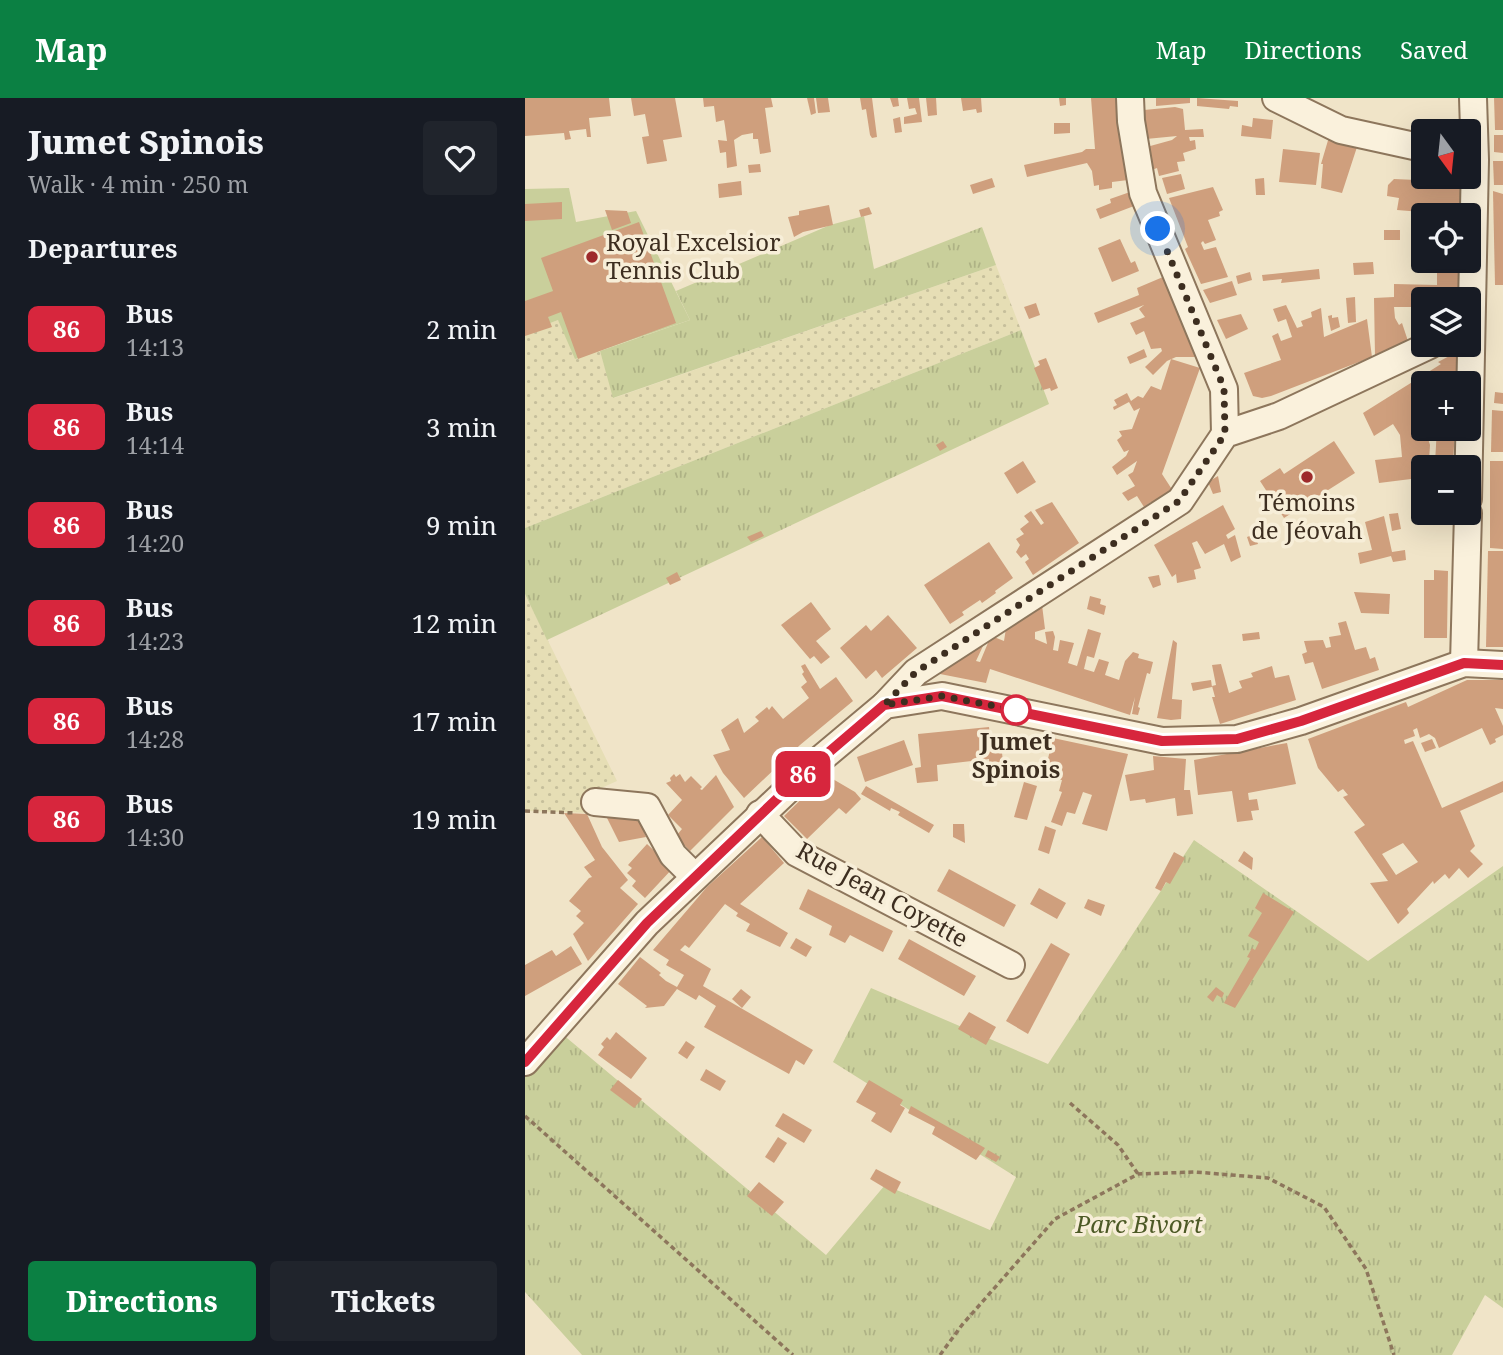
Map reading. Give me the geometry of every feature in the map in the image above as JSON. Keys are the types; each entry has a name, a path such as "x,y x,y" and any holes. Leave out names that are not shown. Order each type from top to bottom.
{"street":[{"path":"525,1062 647,923 760,814 884,705 916,672 1179,501 1225,434 1224,388 1143,193 1131,121 1130,98"},
{"path":"1276,98 1341,130 1411,145"},
{"path":"1472,119 1473,98"},
{"path":"1470,287 1471,189"},
{"path":"1225,434 1279,416 1411,354"},
{"path":"1469,455 1470,357"},
{"path":"1464,663 1468,525"},
{"path":"884,705 942,696 1162,741 1237,739 1301,721 1464,663 1503,665"},
{"path":"595,802 647,807 673,855 695,877"},
{"name":"Rue Jean Coyette","path":"760,814 797,853 1011,965"}],"path":[{"path":"525,811 591,813 595,802"},
{"path":"1070,1103 1118,1145 1138,1174"},
{"path":"525,1116 793,1355"},
{"path":"940,1355 962,1325 1055,1219 1138,1174 1195,1172 1268,1178 1324,1207 1366,1269 1394,1355"}],"shaded area":[{"path":"996,265 1021,330 525,528 525,333 558,320 600,351 614,398"},
{"path":"525,594 617,781 590,793 591,813 525,811"}],"green space":[{"name":"Royal Excelsior Tennis Club","path":"569,188 576,222 636,211 690,320 575,359 558,320 525,333 525,189"},
{"path":"864,216 874,269 982,227 996,265 613,398 600,351 690,320 676,291 830,225"},
{"path":"1021,330 1049,404 547,640 525,594 525,528"},
{"name":"Parc Bivort","path":"1194,840 1368,961 1503,866 1503,1308 1485,1295 1452,1355 582,1355 525,1292 525,1065 555,1028 826,1255 885,1185 990,1230 1016,1177 833,1062 871,988 1048,1064"}],"building":[{"path":"525,98 609,98 611,116 589,118 591,137 587,137 586,129 569,131 571,139 565,140 564,133 525,136"},
{"path":"631,98 675,98 682,137 663,140 667,161 647,164 642,137 649,136 645,114 634,116"},
{"path":"703,98 771,98 773,107 765,108 771,152 760,154 758,139 753,139 753,133 742,135 734,140 737,166 727,168 726,152 720,153 718,140 727,141 724,120 716,122 714,106 704,107"},
{"path":"807,98 814,98 816,113 811,115"},
{"path":"816,98 828,98 830,112 818,113"},
{"path":"860,98 872,98 877,137 872,138 870,135 866,109 862,110"},
{"path":"890,98 898,98 899,106 893,107"},
{"path":"907,98 919,98 922,122 904,124 904,117 917,114 915,108 909,109"},
{"path":"926,98 936,98 937,115 928,116"},
{"path":"961,98 981,98 982,112 977,113 976,109 963,111"},
{"path":"1059,98 1066,98 1066,105 1060,106"},
{"path":"1091,98 1121,98 1128,180 1112,182 1112,188 1099,190 1099,185 1094,186 1092,171 1087,163 1027,177 1024,165 1095,149"},
{"path":"1156,98 1190,98 1190,103 1156,106"},
{"path":"1197,98 1238,101 1238,107 1230,106 1229,109 1197,106"},
{"path":"1494,98 1503,98 1503,130 1495,130"},
{"path":"1175,107 1183,109 1185,130 1203,129 1204,137 1189,137 1190,141 1195,140 1196,149 1183,153 1185,161 1177,162 1179,171 1159,176 1157,168 1149,171 1143,148 1172,140 1177,136 1146,139 1144,110"},
{"path":"900,117 902,132 895,133 893,119"},
{"path":"1253,118 1273,120 1271,139 1241,136 1242,125 1252,127"},
{"path":"1054,123 1070,123 1070,133 1054,134"},
{"path":"1494,135 1503,135 1503,153 1494,152"},
{"path":"1329,137 1357,147 1342,193 1321,188 1321,164"},
{"path":"1283,149 1320,153 1316,185 1279,182"},
{"path":"1493,161 1503,161 1503,185 1494,185"},
{"path":"760,164 761,172 749,173 748,165"},
{"path":"1181,174 1185,189 1167,194 1162,178"},
{"path":"992,178 995,187 973,194 970,185"},
{"path":"1264,178 1265,195 1256,195 1255,179"},
{"path":"1394,179 1411,180 1411,189 1463,189 1461,203 1411,203 1411,211 1397,210 1399,198 1387,196 1388,185"},
{"path":"741,181 742,195 719,198 718,184"},
{"path":"1213,187 1223,210 1219,212 1220,216 1208,220 1216,240 1201,243 1204,250 1216,247 1228,277 1201,284 1185,249 1188,247 1169,198"},
{"path":"1493,191 1503,194 1503,285 1495,285"},
{"path":"1130,192 1134,206 1100,219 1096,209 1111,203 1110,199"},
{"path":"562,202 562,219 525,221 525,204"},
{"path":"829,205 833,225 803,232 794,237 788,217 799,215 799,211"},
{"path":"869,207 872,214 861,217 859,210"},
{"path":"605,210 627,211 631,223 612,230"},
{"name":"Royal Excelsior Tennis Club","path":"639,222 676,323 578,359 561,312 548,317 552,327 525,336 525,301 553,291 541,258"},
{"path":"1384,230 1400,230 1400,240 1384,240"},
{"path":"1120,239 1131,263 1135,261 1139,271 1112,282 1098,248"},
{"path":"1373,262 1374,274 1354,275 1353,263"},
{"path":"1319,269 1320,279 1281,283 1282,279 1263,281 1262,275"},
{"path":"1250,272 1252,280 1238,284 1236,276"},
{"path":"1437,273 1458,273 1458,287 1411,287 1411,307 1394,307 1395,318 1399,325 1402,323 1408,341 1375,356 1374,298 1394,297 1394,284 1437,285"},
{"path":"1163,277 1195,357 1176,357 1167,361 1153,375 1145,367 1162,351 1161,348 1151,349 1144,331 1136,335 1130,323 1145,317 1139,309 1144,305 1098,323 1094,313 1139,295 1137,288"},
{"path":"1232,281 1237,295 1210,303 1203,290"},
{"path":"1355,297 1356,322 1348,323 1346,298"},
{"path":"1036,303 1040,315 1029,319 1024,307"},
{"path":"1286,305 1297,328 1303,326 1301,321 1312,317 1311,312 1321,308 1324,337 1367,319 1372,357 1271,396 1253,396 1244,373 1281,360 1272,336 1278,333 1281,341 1292,337 1286,319 1278,322 1273,309"},
{"path":"1241,314 1248,329 1226,339 1217,320"},
{"path":"1332,315 1332,318 1338,317 1340,327 1331,331 1328,316"},
{"path":"1144,349 1147,357 1130,364 1127,357"},
{"path":"1448,357 1457,357 1458,371 1430,371 1441,364 1438,362"},
{"path":"1046,358 1058,388 1051,391 1050,388 1043,390 1034,368 1040,365 1038,361"},
{"path":"1171,359 1200,368 1162,474 1173,491 1153,506 1151,502 1144,507 1137,496 1128,501 1122,493 1135,486 1128,475 1133,472 1137,461 1117,475 1112,467 1126,456 1129,450 1124,452 1117,440 1122,436 1119,431 1132,429 1140,408 1134,411 1129,402 1114,410 1113,407 1117,405 1114,400 1127,393 1131,401 1138,396 1143,398 1151,386 1161,390"},
{"path":"1411,383 1411,441 1429,441 1430,445 1429,455 1411,455 1411,479 1379,483 1375,460 1402,457 1400,435 1393,424 1374,436 1363,413"},
{"path":"1495,392 1503,393 1503,404 1494,403"},
{"path":"1492,410 1503,411 1503,452 1491,452"},
{"path":"943,441 947,447 940,451 936,445"},
{"name":"Témoins de Jéovah","path":"1334,441 1355,473 1284,518 1260,481 1280,468 1284,474"},
{"path":"1436,441 1454,441 1453,455 1435,455"},
{"path":"1023,461 1036,482 1017,494 1004,473"},
{"path":"1490,461 1503,461 1503,549 1490,548"},
{"path":"1218,476 1221,492 1213,494 1208,482"},
{"path":"1052,502 1079,543 1033,575 1025,562 1029,559 1026,554 1021,558 1016,552 1020,545 1016,539 1024,534 1020,529 1029,522 1024,516 1031,511 1041,525 1044,523 1035,510"},
{"path":"1223,505 1235,529 1226,535 1228,539 1235,535 1241,557 1231,562 1224,544 1205,554 1197,541 1192,543 1201,568 1194,570 1196,579 1177,583 1176,574 1172,577 1154,545"},
{"path":"1398,513 1401,529 1392,531 1389,514"},
{"path":"1384,516 1392,552 1405,550 1406,560 1393,562 1391,556 1360,564 1358,553 1372,550 1365,522"},
{"path":"761,531 764,536 751,542 747,537"},
{"path":"1255,534 1258,544 1250,546 1247,537"},
{"path":"989,542 1013,578 982,603 980,600 962,612 964,615 950,624 924,585"},
{"path":"1488,551 1503,551 1503,647 1486,647"},
{"path":"1434,570 1448,571 1447,638 1424,638 1424,580 1434,580"},
{"path":"677,572 681,580 670,585 666,578"},
{"path":"1159,575 1161,585 1153,588 1148,577"},
{"path":"1354,592 1390,594 1389,614 1361,613"},
{"path":"1090,596 1101,599 1100,604 1106,606 1104,615 1087,609"},
{"path":"811,602 831,629 816,641 830,657 821,664 814,656 810,659 781,625"},
{"path":"1042,605 1045,629 1035,632 1035,639 1047,644 1045,632 1053,631 1053,650 1058,651 1060,640 1074,643 1068,663 1077,666 1088,629 1101,633 1094,658 1087,656 1084,669 1094,672 1099,659 1109,662 1105,675 1119,680 1125,661 1133,652 1139,654 1138,658 1153,662 1150,674 1147,673 1138,715 1132,714 1135,697 1130,715 990,669 986,683 940,674 938,669 957,654 966,657 972,645 989,633 976,661 980,662 990,638 1004,641 1007,622 1019,623 1020,618"},
{"path":"888,615 917,648 882,678 876,670 866,679 840,648 866,625 871,631"},
{"path":"1346,621 1355,650 1366,647 1370,659 1375,657 1379,670 1322,689 1313,662 1305,664 1302,654 1307,652 1304,641 1323,640 1326,648 1331,647 1329,637 1341,635 1338,623"},
{"path":"1259,632 1260,639 1243,641 1242,634"},
{"path":"1173,640 1177,643 1172,699 1182,700 1181,719 1171,720 1157,718"},
{"path":"805,664 820,689 836,677 853,701 800,745 744,798 723,773 713,755 730,750 721,730 738,718 744,733 759,721 755,717 772,706 783,719 809,698 801,687 807,682 801,666"},
{"path":"1221,664 1229,693 1242,688 1239,681 1253,677 1251,673 1272,666 1275,678 1289,675 1296,700 1220,724 1212,697 1215,697 1212,686 1216,685 1212,665"},
{"path":"1211,680 1212,687 1193,691 1191,683"},
{"path":"1467,680 1503,680 1503,709 1495,708 1503,726 1503,735 1495,739 1496,742 1490,745 1482,728 1439,748 1435,738 1429,734 1420,738 1417,728 1413,730 1415,736 1404,740 1405,744 1413,741 1442,808 1503,781 1503,792 1460,811 1475,846 1470,851 1483,864 1468,878 1459,868 1449,879 1445,874 1434,884 1433,881 1407,909 1409,913 1398,924 1370,883 1388,881 1354,832 1365,825 1343,797 1348,795 1343,789 1338,792 1318,768 1308,739 1406,702 1408,707","holes":["1403,843 1418,862 1396,875 1382,854"]},
{"path":"989,727 991,743 1001,742 1004,773 990,774 989,759 937,765 938,781 917,783 915,768 921,767 918,734"},
{"path":"1053,738 1128,754 1107,831 1082,824 1092,795 1083,792 1075,814 1067,812 1062,826 1051,822 1062,792 1059,791 1062,780 1053,779 1056,768 1046,767"},
{"path":"1432,739 1436,748 1425,752 1421,743"},
{"path":"904,740 913,765 865,782 857,757"},
{"path":"1287,743 1296,784 1248,793 1249,800 1257,799 1259,810 1251,811 1253,820 1237,822 1232,791 1198,795 1194,760"},
{"path":"1153,756 1186,759 1184,790 1190,790 1193,814 1177,816 1175,798 1146,803 1145,799 1130,801 1125,775 1154,770"},
{"path":"674,774 676,777 680,774 685,782 691,776 702,790 716,775 734,807 690,851 676,836 682,829 668,815 682,800 666,783 671,781 670,778"},
{"path":"826,775 855,792 861,799 846,814 839,808 807,839 784,816"},
{"path":"1024,782 1037,786 1027,820 1014,817"},
{"path":"866,786 934,825 929,833 898,815 900,812 891,808 890,811 861,794"},
{"path":"564,813 587,814 602,847 628,880 620,888 638,904 588,961 573,934 584,923 576,916 581,911 569,901 592,877 584,867 595,860"},
{"path":"605,814 637,814 646,837 619,842"},
{"path":"953,824 964,824 965,843 953,837"},
{"path":"1045,826 1056,830 1049,854 1038,850"},
{"path":"762,837 784,863 740,904 788,933 780,947 746,931 750,924 736,916 738,913 725,904 689,948 685,945 680,950 711,969 703,986 813,1050 804,1065 796,1060 789,1074 704,1027 716,1006 699,995 696,1000 677,989 664,1006 645,1008 647,1006 618,984 640,957 661,973 659,975 666,981 677,987 684,975 666,965 669,960 653,950 707,887"},
{"path":"647,844 673,868 645,898 632,886 636,881 627,873 632,868 628,865"},
{"path":"1244,851 1253,858 1252,870 1238,861"},
{"path":"1174,852 1185,858 1170,884 1166,882 1161,891 1155,888"},
{"path":"949,869 1016,905 1004,927 937,891"},
{"path":"1039,888 1066,903 1057,919 1030,904"},
{"path":"808,889 893,931 883,952 850,935 845,943 829,935 832,926 799,909"},
{"path":"1263,893 1294,912 1235,1008 1224,1003 1250,958 1247,957 1252,948 1255,950 1259,942 1248,936 1262,913 1255,908"},
{"path":"1088,899 1105,905 1101,916 1084,908"},
{"path":"796,938 812,947 806,957 790,948"},
{"path":"909,939 976,976 964,996 898,959"},
{"path":"1051,943 1070,954 1028,1034 1006,1021"},
{"path":"571,946 582,964 525,996 525,965 552,950 556,956"},
{"path":"1216,987 1224,993 1222,998 1217,995 1213,1002 1207,997"},
{"path":"741,989 751,997 742,1008 732,999"},
{"path":"969,1012 996,1027 986,1045 958,1029"},
{"path":"616,1032 647,1058 631,1079 598,1055 604,1047 601,1044 607,1037 610,1040"},
{"path":"686,1041 695,1047 687,1059 678,1053"},
{"path":"706,1069 726,1081 720,1091 700,1080"},
{"path":"618,1080 642,1099 634,1108 610,1090"},
{"path":"869,1080 903,1100 900,1105 905,1108 891,1133 871,1121 876,1113 856,1102"},
{"path":"911,1106 985,1148 976,1160 932,1134 935,1127 908,1113"},
{"path":"783,1113 812,1130 804,1143 775,1126"},
{"path":"778,1137 787,1143 774,1163 765,1157"},
{"path":"988,1150 1000,1157 996,1162 985,1156"},
{"path":"876,1169 901,1182 895,1194 870,1179"},
{"path":"759,1182 784,1202 772,1216 747,1196"}],"bus line":[{"name":"86","path":"525,1062 647,923 801,776 884,705 942,696 1162,741 1237,739 1301,721 1464,663 1503,665"}],"place":[{"name":"Royal Excelsior Tennis Club","path":"592,257"},
{"name":"Témoins de Jéovah","path":"1307,477"},
{"name":"Jumet Spinois","path":"1016,710"}],"route":[{"path":"1016,710 942,696 884,705 916,672 1179,501 1225,434 1224,388 1158,229"}]}
